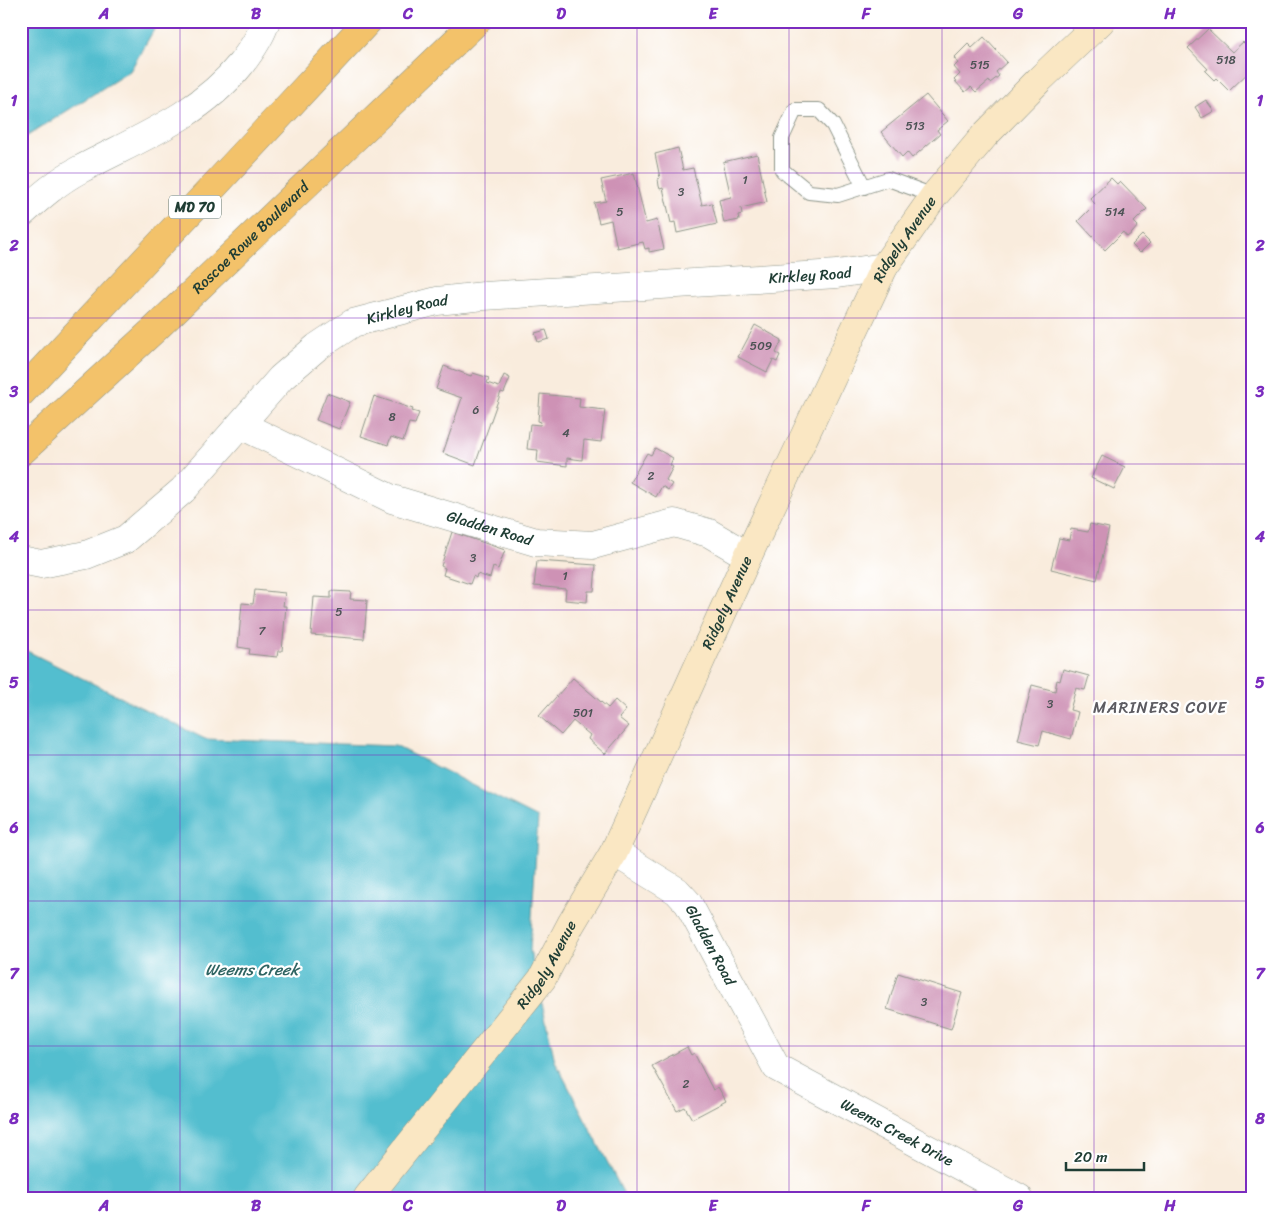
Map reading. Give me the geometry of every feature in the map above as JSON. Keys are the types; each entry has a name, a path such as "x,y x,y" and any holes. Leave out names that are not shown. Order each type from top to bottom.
{"main road":[{"name":"MD 70","path":"21,393 368,21"},
{"name":"Roscoe Rowe Boulevard","path":"21,452 156,328 477,21"},
{"name":"Ridgely Avenue","path":"367,1198 542,979 571,924 614,852 748,556 884,267 934,196 985,136 1039,80 1101,21"}],"street":[{"path":"21,214 43,194 78,171 174,121 206,100 232,75 250,52 266,21"},
{"name":"Kirkley Road","path":"21,560 42,564 86,555 126,539 183,490 281,378 317,347 353,323 438,300 827,274 884,267"},
{"name":"Gladden Road","path":"240,425 392,499 536,542 593,545 674,523 709,532 748,556"},
{"name":"Gladden Road","path":"614,852 677,891 688,903 776,1067"},
{"name":"Weems Creek Drive","path":"776,1067 1019,1198"}],"lane":[{"path":"864,187 833,126 819,110 795,110 782,138 782,170 809,192 838,195 864,187 888,179 934,196"}],"water":[{"path":"21,21 159,21 130,71 21,140"},
{"name":"Weems Creek","path":"21,648 205,739 395,746 538,818 530,950 555,1061 626,1198 21,1198"}],"building":[{"path":"1208,29 1232,52 1243,42 1253,52 1253,68 1229,91 1216,78 1214,80 1205,71 1208,69 1188,48"},
{"path":"984,37 1007,62 996,72 999,76 990,83 989,81 976,92 971,87 965,92 954,80 960,74 954,67 958,63 954,58 968,44 972,48"},
{"path":"926,95 948,121 937,130 940,134 912,158 907,152 902,157 881,132"},
{"path":"1206,100 1214,111 1202,118 1195,107"},
{"path":"678,148 683,170 693,168 702,205 712,203 717,224 677,233 675,222 671,223 663,188 660,189 659,186 658,179 660,178 655,154"},
{"path":"757,154 767,202 741,208 742,214 738,215 739,220 724,223 719,200 731,197 723,162"},
{"path":"634,173 646,223 657,220 664,249 649,252 649,248 645,249 643,242 617,248 611,220 599,223 594,203 606,201 601,180"},
{"path":"1111,178 1117,184 1120,181 1147,209 1134,222 1138,226 1132,233 1127,237 1123,232 1105,250 1078,221 1095,204 1090,198"},
{"path":"1142,235 1150,243 1140,253 1132,245"},
{"path":"755,325 782,340 776,353 780,355 777,362 773,360 767,372 738,357"},
{"path":"546,330 549,339 538,342 535,333"},
{"path":"444,366 471,376 473,373 489,378 487,383 499,387 504,375 510,378 504,393 501,392 475,465 443,453 462,398 436,389"},
{"path":"327,393 350,402 339,429 316,420"},
{"path":"540,394 580,398 579,407 605,410 601,442 584,440 582,460 567,458 567,466 537,462 538,450 527,449 530,424 540,425 541,422 538,421"},
{"path":"374,396 413,409 412,411 419,413 415,424 409,423 403,441 391,437 388,445 361,436"},
{"path":"655,448 673,458 670,465 673,467 666,480 672,484 668,490 662,486 656,497 630,482 647,453 651,455"},
{"path":"1102,456 1125,467 1114,489 1091,478"},
{"path":"1090,524 1109,528 1097,580 1051,569 1059,538 1069,540 1071,529 1088,532"},
{"path":"452,532 505,550 498,569 493,567 490,578 477,574 476,578 473,576 470,584 443,575 445,568 441,566"},
{"path":"537,561 596,565 594,591 588,591 587,602 565,600 566,589 534,586"},
{"path":"255,590 285,593 283,606 286,606 282,651 278,651 277,657 249,654 250,649 238,647 242,603 253,604"},
{"path":"331,591 351,592 350,599 367,600 364,639 311,635 314,597 331,598"},
{"path":"1063,669 1089,676 1085,690 1076,688 1070,710 1078,712 1071,739 1043,731 1039,745 1018,740 1032,685 1055,691 1057,680 1060,681"},
{"path":"573,678 608,708 615,700 626,710 619,718 629,726 605,754 588,739 590,735 573,721 561,735 539,716"},
{"path":"898,973 962,993 951,1029 887,1009"},
{"path":"687,1047 691,1055 694,1053 713,1090 718,1087 726,1101 692,1119 685,1107 677,1111 652,1066"}],"district":[{"name":"MARINERS COVE","path":"1160,707"}]}
